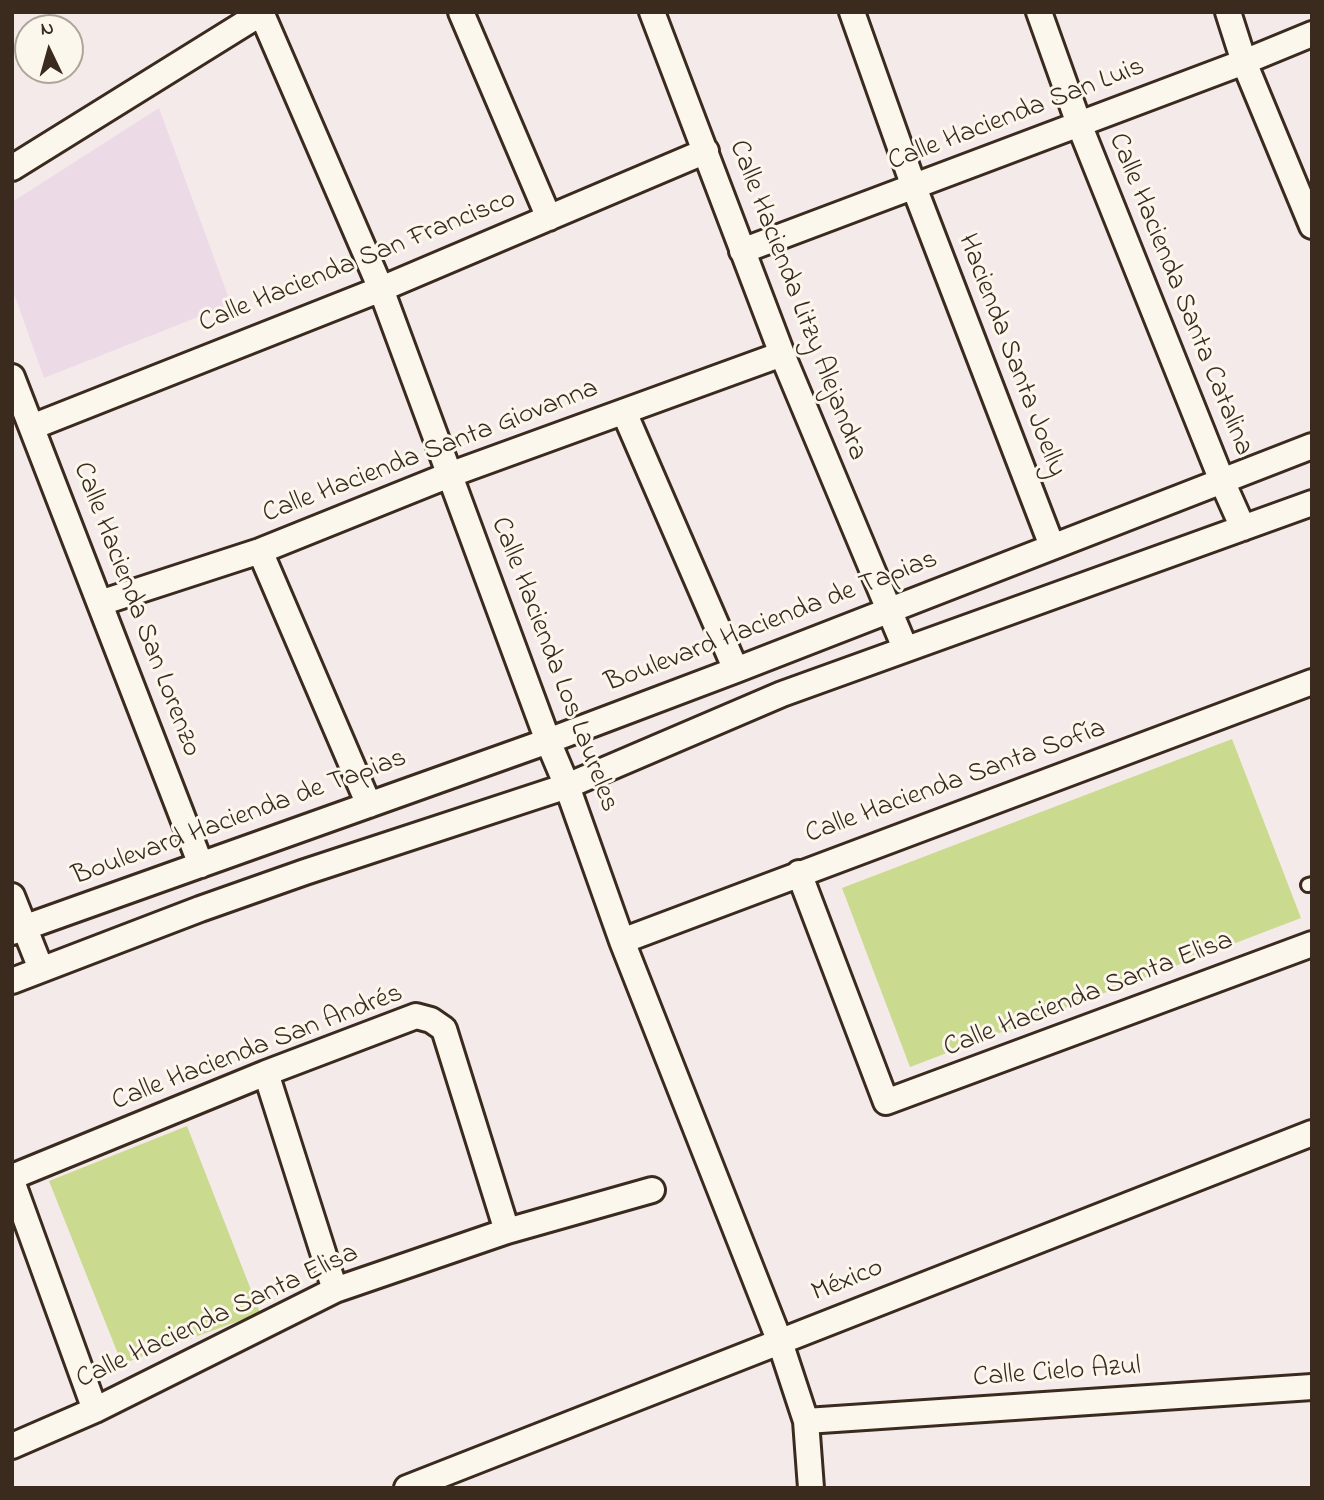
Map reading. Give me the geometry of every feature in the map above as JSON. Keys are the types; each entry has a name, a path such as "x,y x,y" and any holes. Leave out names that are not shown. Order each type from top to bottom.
{"street":[{"path":"12,168 262,12"},
{"name":"Calle Hacienda Los Laureles","path":"262,12 381,289 567,786 622,941 780,1342 806,1420 811,1488"},
{"path":"461,12 549,218"},
{"name":"Calle Hacienda Litzy Alejandra","path":"652,12 782,354 905,648"},
{"name":"Hacienda Santa Joelly","path":"852,12 914,187 1052,546"},
{"name":"Calle Hacienda Santa Catalina","path":"1038,12 1079,124 1243,528"},
{"path":"1228,12 1244,62 1312,226"},
{"name":"Calle Hacienda San Luis","path":"742,251 1312,34"},
{"name":"Calle Hacienda San Francisco","path":"32,427 381,289 705,151"},
{"name":"Calle Hacienda Santa Giovanna","path":"100,603 260,551 449,475 782,354"},
{"name":"Calle Hacienda San Lorenzo","path":"12,377 201,865"},
{"path":"624,412 736,670"},
{"name":"Boulevard Hacienda de Tapias","path":"18,930 548,741 1312,446"},
{"path":"12,981 305,872 567,786 782,694 1312,503"},
{"path":"260,551 369,805"},
{"name":"Calle Hacienda Santa Sofía","path":"622,941 1312,682"},
{"name":"Calle Hacienda Santa Elisa","path":"799,873 886,1102 1312,944"},
{"path":"12,896 18,930 41,969"},
{"name":"Calle Hacienda San Andrés","path":"12,1179 266,1073 416,1016 431,1020 444,1029 507,1231"},
{"path":"266,1073 335,1290"},
{"name":"México","path":"407,1488 1312,1133"},
{"path":"12,1179 95,1410"},
{"name":"Calle Hacienda Santa Elisa","path":"12,1446 95,1410 335,1290 507,1231 652,1190"},
{"name":"Calle Cielo Azul","path":"806,1420 1312,1387"}],"shaded area":[{"path":"159,108 231,304 44,378 12,288 12,202"}],"green space":[{"path":"1232,739 1301,918 910,1067 842,888"},
{"path":"187,1126 260,1313 122,1364 49,1181"}]}
